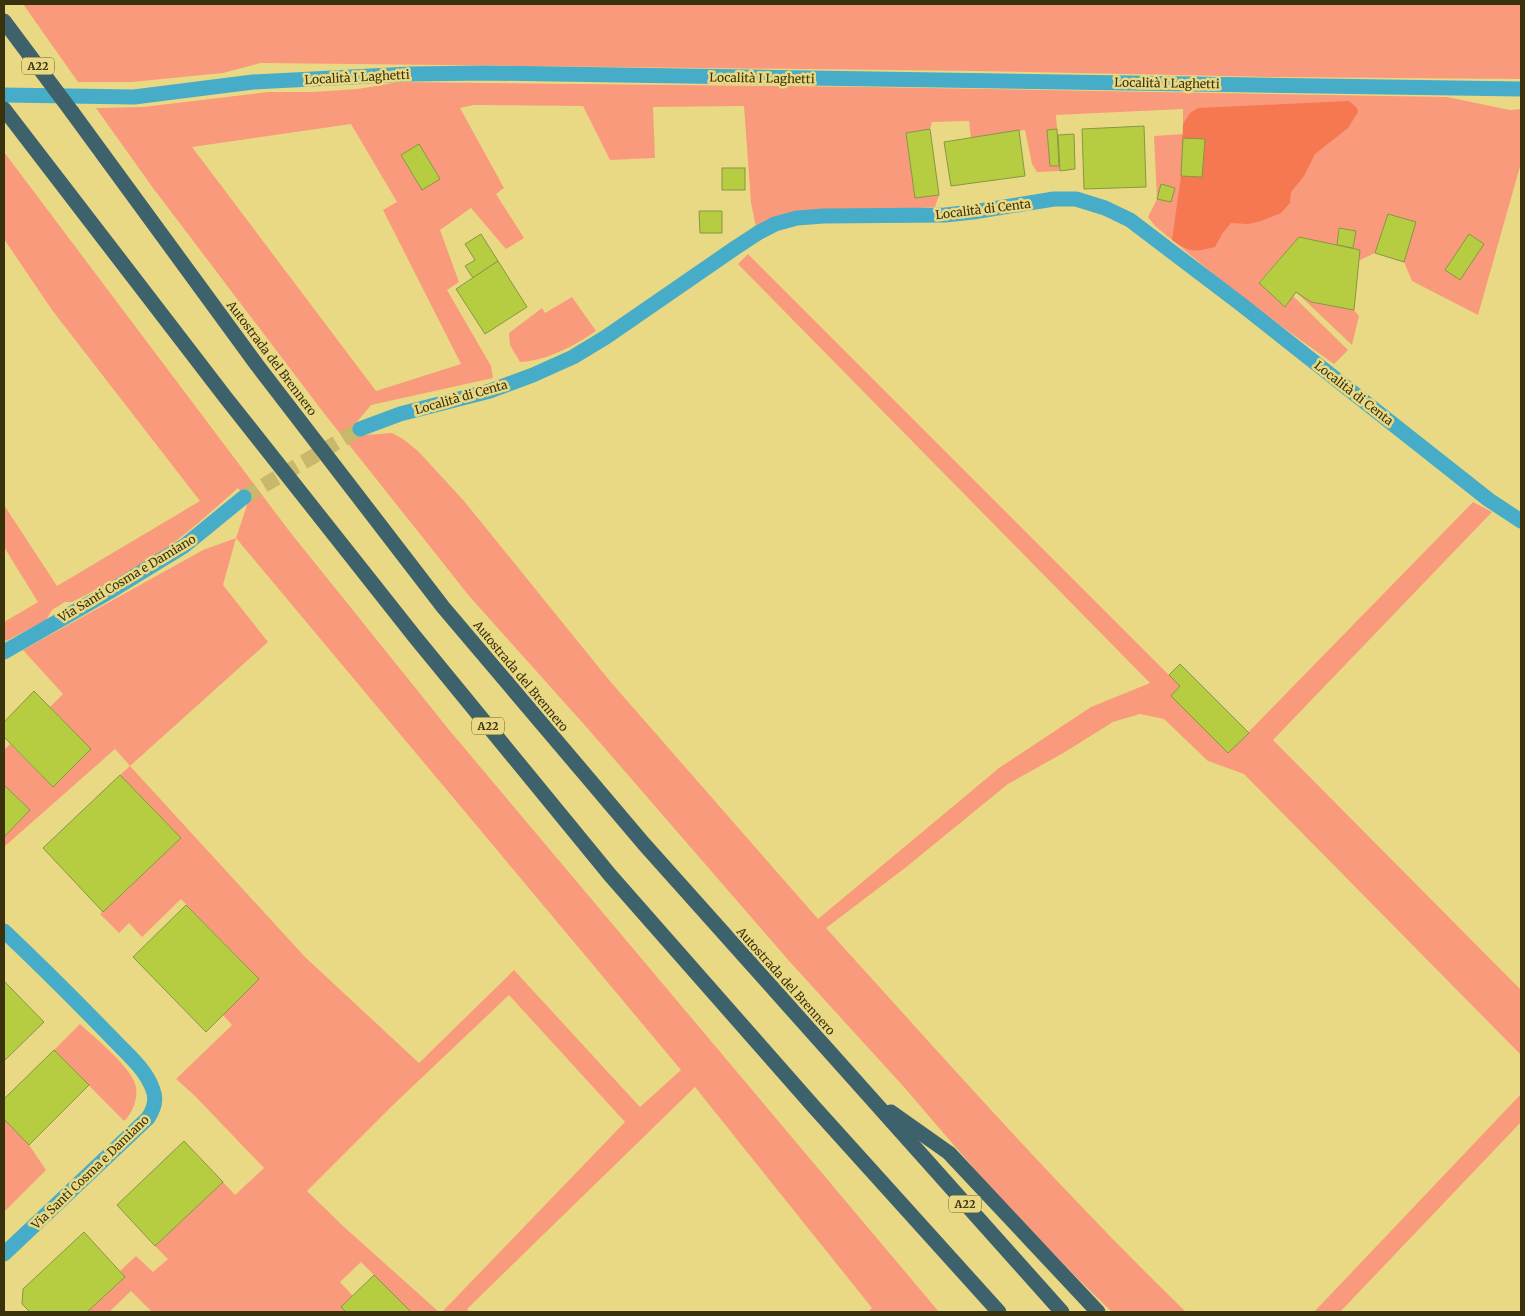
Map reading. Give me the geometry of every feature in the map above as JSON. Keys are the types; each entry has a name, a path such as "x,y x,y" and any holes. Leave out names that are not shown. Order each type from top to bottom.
{"highway":[{"name":"Autostrada del Brennero","path":"4,21 257,365 443,607 644,844 1062,1312"},
{"name":"A22","path":"6,112 305,499 604,868 814,1107 999,1312"},
{"path":"867,1095 949,1154 1098,1312"}],"street":[{"name":"Località I Laghetti","path":"4,95 134,96 254,82 410,74 484,73 1521,88"},
{"name":"Località di Centa","path":"360,429 400,414 490,391 573,357 606,337 742,243 775,224 797,218 824,216 945,215 1054,199 1076,199 1105,208 1130,220 1242,305 1489,500 1521,521"},
{"name":"Via Santi Cosma e Damiano","path":"4,652 109,592 184,546 244,497"},
{"name":"Via Santi Cosma e Damiano","path":"4,931 139,1067 154,1092 155,1102 154,1110 148,1118 4,1254"}],"shaded area":[{"path":"23,4 1521,4 1521,79 261,63 223,73 132,82 78,82"},
{"path":"399,82 869,87 1447,97 1510,110 1521,109 1521,163 1478,315 1412,281 1404,262 1375,253 1358,261 1359,250 1299,237 1259,282 1285,307 1293,296 1348,350 1334,364 1245,300 1155,226 1148,217 1157,199 1154,136 1183,134 1183,109 1056,115 1060,171 1037,172 1032,164 1025,130 971,138 969,121 932,122 930,129 906,133 915,198 939,195 935,207 884,210 804,210 773,217 756,227 751,203 744,106 653,107 655,158 610,160 583,106 474,105 460,108 504,188 496,194 524,238 506,249 471,208 440,230 459,282 447,290 491,366 493,378 371,405 356,423 365,435 392,433 418,451 464,501 609,680 818,919 999,768 1091,707 1150,683 738,264 748,254 1180,686 1171,696 1228,753 1473,502 1492,512 1273,740 1521,990 1521,1055 1244,774 1208,761 1164,719 1140,714 1113,722 1008,784 905,868 826,928 1093,1219 1186,1312 1112,1312 990,1187 903,1086 790,962 589,730 470,597 323,412 153,188 96,108 143,107 268,92 358,89","holes":["351,124 397,202 383,210 461,364 376,391 192,147"]},
{"path":"1349,101 1357,108 1358,112 1348,128 1315,154 1304,176 1291,192 1290,203 1281,213 1248,224 1231,223 1215,247 1192,250 1172,240 1181,176 1183,124 1190,113 1198,108"},
{"path":"4,152 290,532 450,731 939,1312 868,1312 872,1308 695,1087 467,1309 469,1312 442,1312 625,1122 509,995 393,1105 307,1191 439,1312 411,1312 361,1262 340,1282 353,1296 341,1307 346,1312 152,1312 131,1291 109,1312 87,1312 125,1277 120,1271 136,1256 153,1272 168,1259 155,1246 223,1182 235,1195 264,1168 195,1096 176,1079 232,1025 223,1015 259,979 181,899 142,937 129,923 119,933 100,914 181,838 120,775 130,766 305,957 419,1063 514,970 640,1107 681,1070 236,538 248,502 238,488 189,531 147,562 72,602 65,602 52,610 46,620 6,641 4,638 4,622 38,602 4,547 4,505 57,586 200,501 52,310 4,239"},
{"path":"1296,292 1311,302 1354,310 1359,316 1352,345"},
{"path":"572,297 596,331 560,352 540,359 520,362 510,345 509,333 542,308 545,313"},
{"path":"236,538 223,585 268,642 130,766 115,749 4,847 4,837 30,810 4,785 4,750 10,744 53,787 91,749 50,707 63,694 23,650 203,550"},
{"path":"80,1024 124,1066 134,1081 136,1086 135,1103 131,1113 124,1121 54,1050"},
{"path":"1521,1094 1521,1122 1340,1312 1314,1312"},
{"path":"4,1119 29,1145 46,1170 4,1212"}],"building":[{"path":"1144,126 1146,187 1084,189 1082,129"},
{"path":"930,129 939,195 915,198 906,133"},
{"path":"1057,129 1059,166 1050,166 1047,130"},
{"path":"1019,130 1025,176 951,186 944,142"},
{"path":"1074,134 1075,169 1060,171 1058,135"},
{"path":"1183,138 1205,139 1202,177 1181,176"},
{"path":"419,144 440,179 422,190 401,155"},
{"path":"722,168 745,168 745,190 722,190"},
{"path":"1161,184 1175,188 1171,202 1157,199"},
{"path":"699,211 722,211 722,233 700,233"},
{"path":"1388,214 1416,222 1404,262 1375,253"},
{"path":"1339,228 1356,231 1353,248 1337,245"},
{"path":"481,234 498,261 473,278 465,266 475,260 465,244"},
{"path":"1469,234 1484,244 1460,280 1445,270"},
{"path":"1299,237 1360,250 1354,310 1311,302 1296,292 1285,307 1259,283"},
{"path":"498,261 527,307 485,334 456,289"},
{"path":"1180,664 1249,733 1228,753 1171,696 1180,686 1169,675"},
{"path":"34,691 91,749 53,787 4,737 4,722"},
{"path":"120,775 181,838 103,912 43,848"},
{"path":"4,785 30,810 4,837"},
{"path":"186,905 259,979 206,1032 133,957"},
{"path":"4,981 44,1022 4,1061"},
{"path":"54,1050 89,1085 29,1145 4,1119 4,1099"},
{"path":"184,1141 223,1182 155,1246 117,1205"},
{"path":"84,1232 125,1277 87,1312 30,1312 22,1304 23,1289"},
{"path":"374,1275 411,1312 346,1312 341,1307"}],"tunnel":[{"path":"244,497 360,429"}]}
